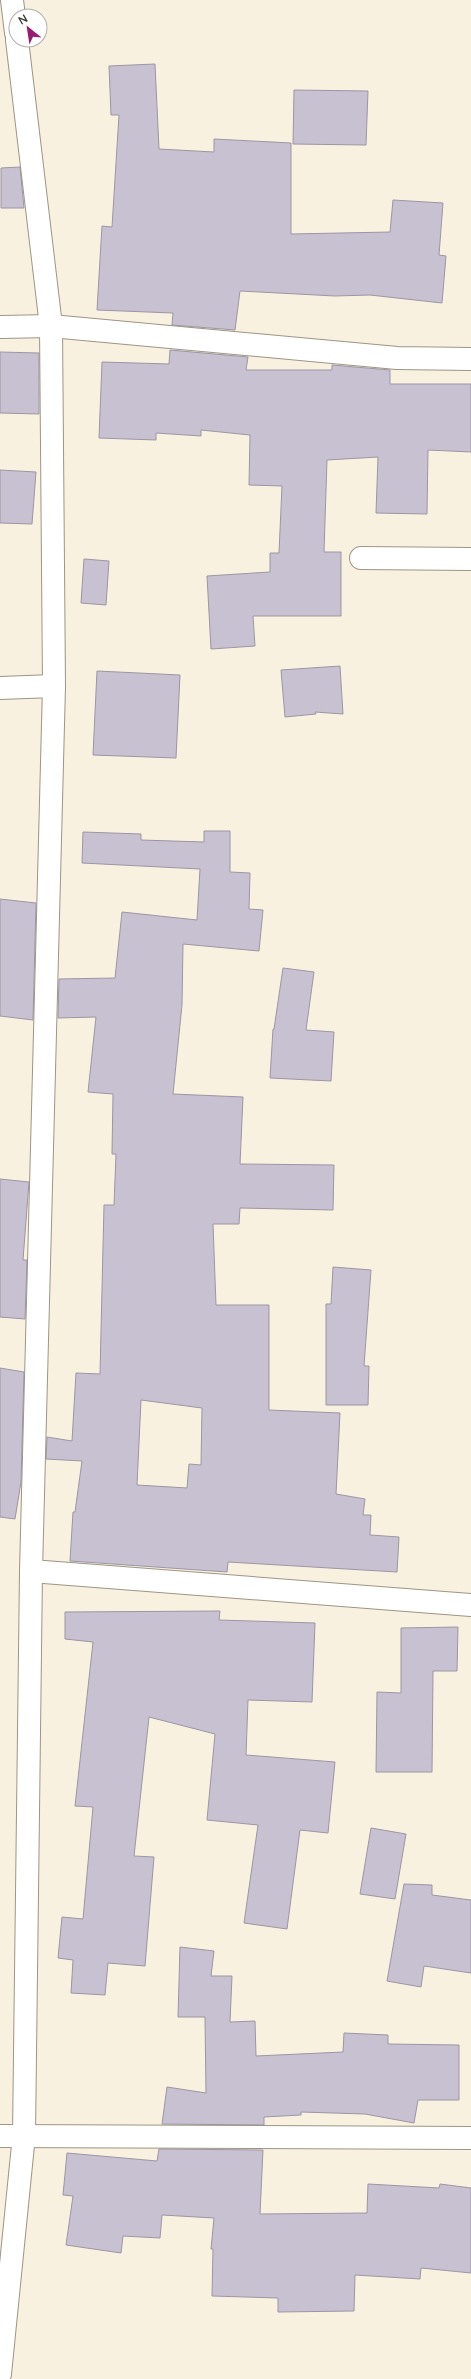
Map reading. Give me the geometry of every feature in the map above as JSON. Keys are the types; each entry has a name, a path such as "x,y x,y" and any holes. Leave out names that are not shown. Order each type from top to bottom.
{"street":[{"path":"0,2374 24,2135 31,1571 54,686 51,326 18,48"},
{"path":"0,327 51,326 396,358 471,359"},
{"path":"361,558 471,559"},
{"path":"0,688 54,686"},
{"path":"31,1571 471,1605"},
{"path":"0,2136 471,2138"}],"building":[{"path":"155,64 159,149 214,152 214,139 291,143 291,234 390,232 393,200 443,203 439,255 446,256 442,303 370,295 335,296 240,291 235,330 172,325 173,313 97,310 102,226 112,227 119,115 111,115 109,66"},
{"path":"294,90 368,91 366,145 293,144"},
{"path":"20,167 24,208 1,208 1,168"},
{"path":"170,350 248,357 246,370 332,370 332,365 390,370 390,384 471,384 471,452 428,450 427,514 376,513 378,457 327,460 324,552 341,552 341,616 253,616 255,646 211,649 207,576 270,572 270,553 279,553 282,486 249,485 250,435 201,430 201,436 156,433 156,440 99,438 102,362 169,364"},
{"path":"0,352 39,353 39,414 0,413"},
{"path":"0,470 36,472 32,524 0,523"},
{"path":"84,559 109,561 106,605 81,603"},
{"path":"340,666 343,714 315,712 316,714 285,717 281,670"},
{"path":"97,671 180,675 176,758 93,755"},
{"path":"204,831 230,831 230,872 250,873 249,909 263,910 259,951 183,944 182,1005 173,1094 243,1097 240,1164 334,1165 333,1210 240,1208 239,1224 213,1224 216,1305 269,1305 269,1410 340,1413 336,1494 365,1499 363,1515 371,1515 370,1535 399,1537 397,1572 228,1562 227,1572 70,1561 73,1512 75,1512 82,1461 46,1459 47,1437 72,1441 76,1373 100,1374 104,1205 114,1205 116,1154 112,1154 113,1094 88,1092 96,1017 58,1018 59,979 115,978 122,912 197,920 200,869 82,863 83,832 141,834 141,840 204,842","holes":["141,1400 202,1408 201,1465 189,1464 187,1488 137,1485"]},
{"path":"0,899 36,903 33,1020 0,1016"},
{"path":"283,968 314,972 306,1030 334,1032 331,1081 270,1078 273,1029"},
{"path":"0,1179 29,1182 23,1260 27,1260 25,1319 0,1317"},
{"path":"333,1267 371,1270 364,1366 369,1366 368,1405 326,1405 326,1304 331,1304"},
{"path":"0,1368 24,1372 21,1482 15,1519 0,1517"},
{"path":"220,1611 219,1620 315,1623 312,1702 248,1700 246,1755 335,1762 328,1833 300,1830 287,1929 244,1923 258,1825 207,1820 215,1734 149,1717 134,1856 154,1857 145,1966 108,1963 105,1995 71,1993 73,1960 58,1958 62,1917 83,1919 93,1807 75,1806 93,1642 65,1639 65,1612"},
{"path":"458,1627 457,1671 433,1671 432,1772 376,1772 377,1692 401,1693 401,1628"},
{"path":"371,1828 406,1834 395,1899 360,1894"},
{"path":"404,1884 432,1885 432,1895 471,1900 471,1973 424,1966 421,1987 387,1981"},
{"path":"180,1947 214,1951 211,1976 232,1976 230,2022 255,2021 256,2056 343,2052 344,2033 388,2035 388,2044 459,2045 459,2100 418,2100 414,2123 365,2114 301,2112 301,2115 264,2117 264,2125 162,2124 167,2087 206,2093 205,2017 178,2017"},
{"path":"159,2149 263,2150 260,2214 367,2213 368,2184 439,2188 440,2184 471,2188 471,2273 421,2268 420,2279 355,2275 354,2311 278,2312 278,2298 212,2296 213,2249 211,2249 214,2218 162,2215 160,2238 123,2236 121,2253 66,2245 73,2196 63,2195 67,2153 157,2161"}]}
